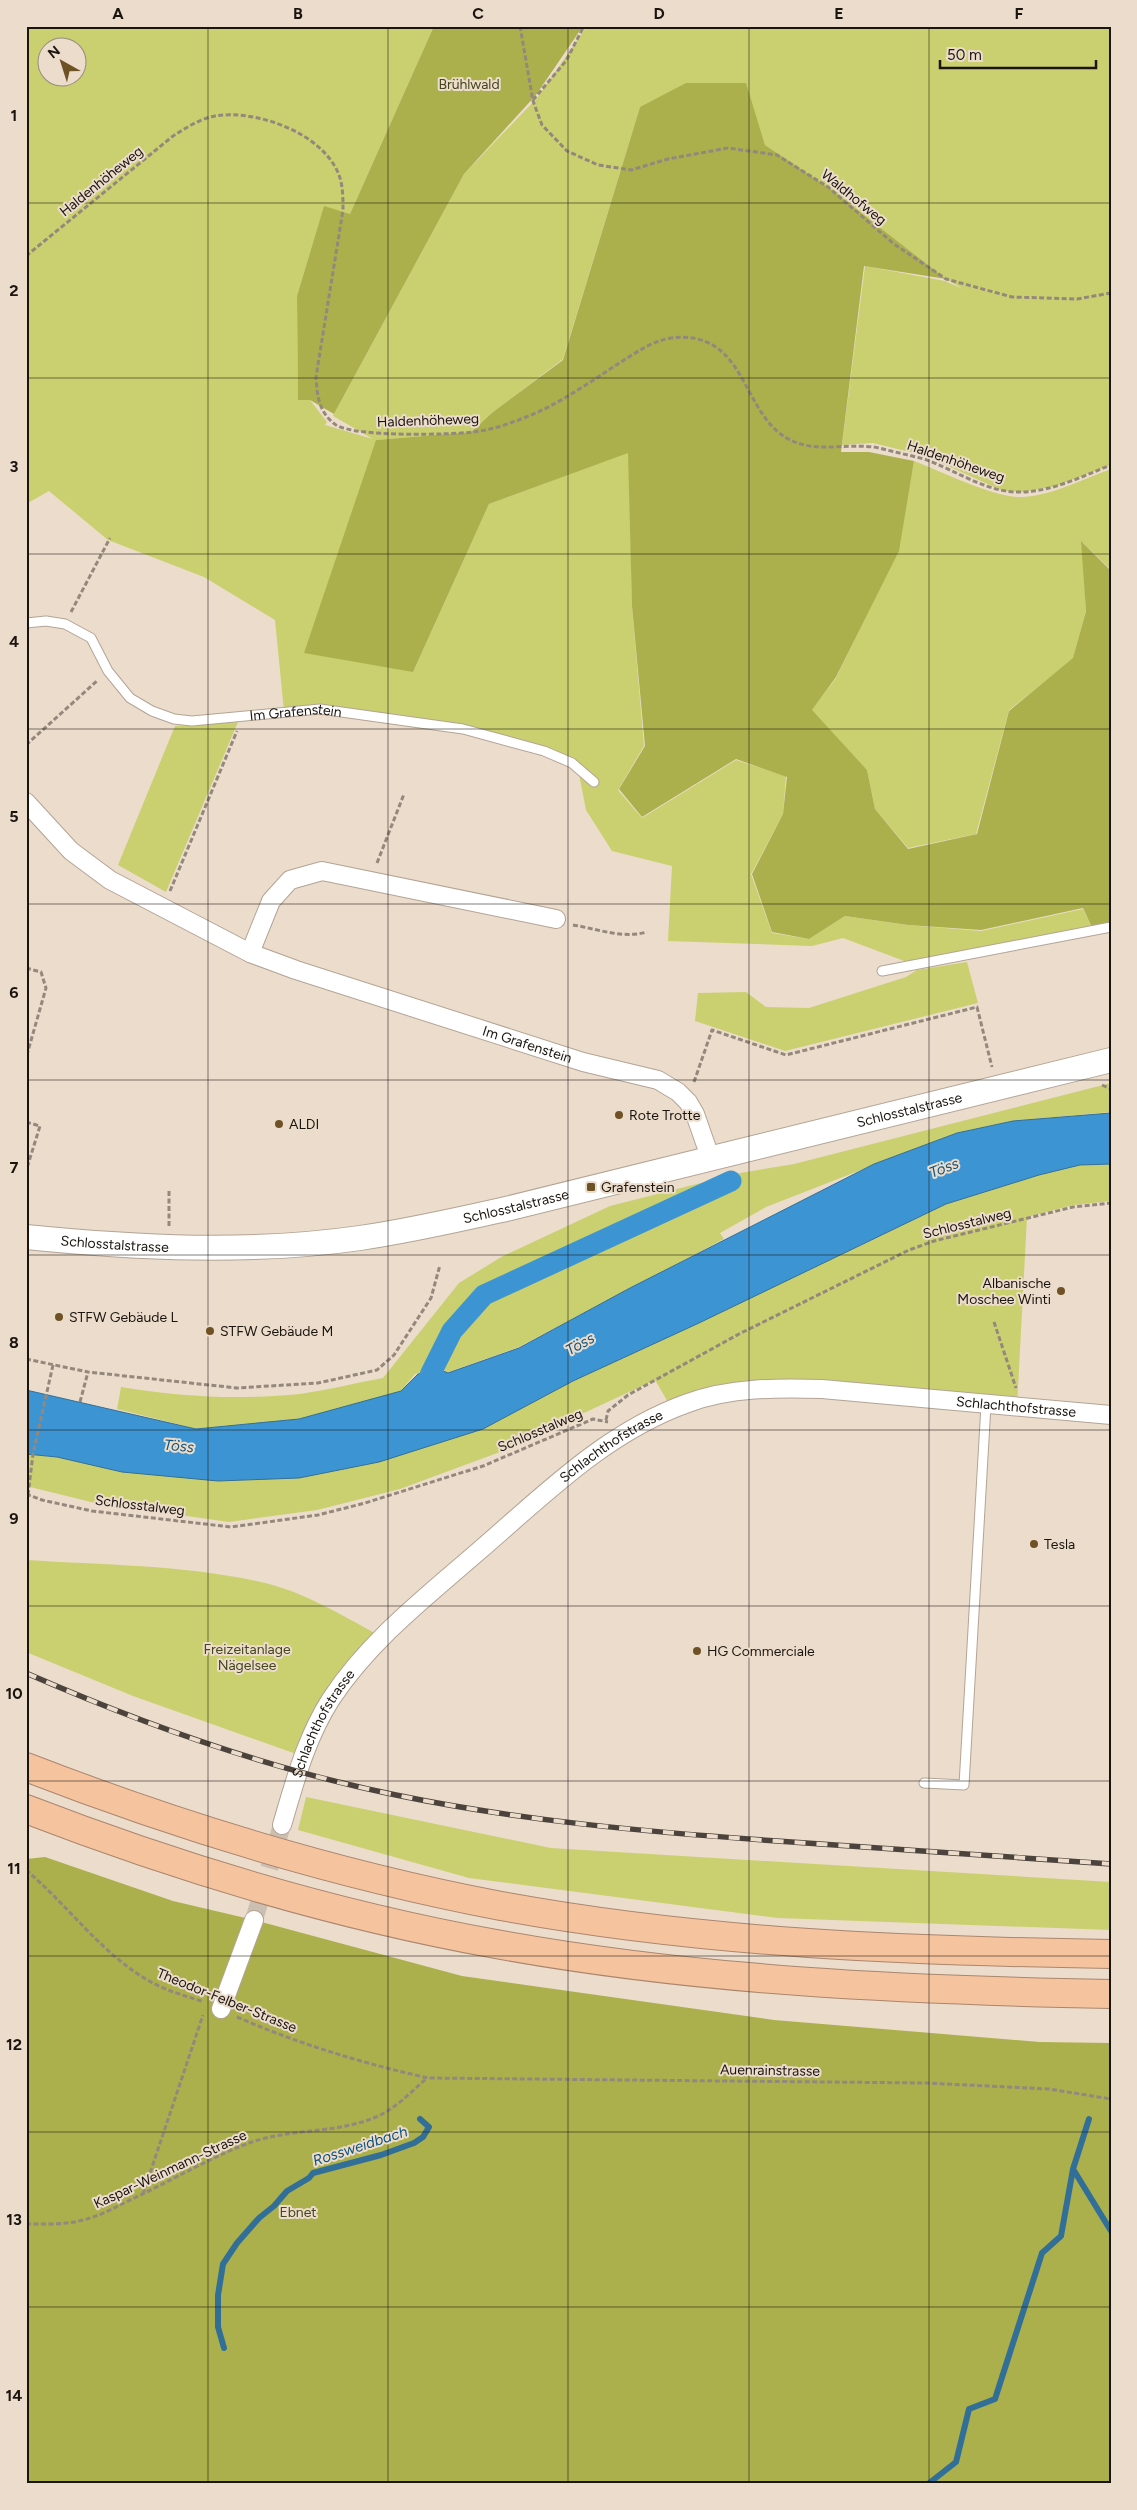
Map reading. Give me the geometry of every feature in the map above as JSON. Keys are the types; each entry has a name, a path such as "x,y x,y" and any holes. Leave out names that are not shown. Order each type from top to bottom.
{"highway":[{"path":"26,1767 170,1820 286,1856 394,1884 512,1908 655,1929 788,1941 946,1950 1111,1954"},
{"path":"26,1809 166,1860 275,1893 403,1926 543,1952 659,1968 776,1980 945,1989 1111,1994"}],"main road":[{"name":"Schlosstalstrasse","path":"26,1237 169,1248 239,1247 359,1238 434,1225 1111,1060"}],"street":[{"name":"Im Grafenstein","path":"26,802 71,851 110,880 250,953 296,970 583,1062 658,1080 678,1092 688,1102 695,1114 710,1157"},
{"path":"250,953 271,901 290,880 322,871 556,919"},
{"name":"Schlachthofstrasse","path":"282,1825 302,1756 331,1700 356,1665 411,1610 589,1456 622,1433 689,1402 748,1390 775,1388 822,1389 1111,1415"},
{"path":"214,2006 254,1920"}],"lane":[{"name":"Im Grafenstein","path":"26,623 46,621 65,624 91,638 108,671 130,698 159,714 192,721 320,709 463,729 544,751 572,763 594,782"},
{"path":"882,971 1111,928"},
{"path":"924,1783 964,1786 986,1405"}],"path":[{"name":"Waldhofweg","path":"520,26 533,101 542,125 567,151 598,165 631,170 668,159 728,148 777,155 828,187 894,244 946,279 1012,297 1076,299 1111,292"},
{"path":"533,101 566,61 584,26"},
{"name":"Haldenhöheweg","path":"26,256 173,136 191,125 213,116 233,114 254,117 295,130 320,148 339,175 343,191 343,210 316,377 317,395 321,409 335,424 348,430 379,434 471,432 498,427 528,416 561,399 650,344 684,337 702,341 723,352 739,370 764,414 777,431 800,445 831,448 875,448 924,459 1003,491 1023,492 1056,486 1111,466"},
{"path":"65,624 110,538"},
{"path":"26,745 108,671"},
{"path":"170,891 243,716"},
{"path":"370,880 404,794"},
{"path":"574,925 634,936 647,932"},
{"path":"26,968 41,972 46,988 26,1058"},
{"path":"688,1102 712,1030 786,1054 977,1007 992,1069"},
{"path":"26,1122 40,1126 26,1171"},
{"path":"169,1188 169,1230"},
{"name":"Schlosstalweg","path":"27,1494 92,1511 231,1527 318,1515 365,1503 483,1466 594,1419 606,1420 608,1412 628,1395 739,1334 909,1250 934,1241 1073,1207 1111,1203"},
{"path":"26,1359 88,1372 236,1388 318,1383 377,1370 394,1355 430,1298 440,1265"},
{"path":"994,1322 1016,1389"},
{"path":"27,1494 54,1365"},
{"path":"80,1402 88,1372"},
{"name":"Theodor-Felber-Strasse","path":"26,1870 101,1942 138,1974 167,1990 214,2006 270,2031 322,2050 428,2078"},
{"path":"143,2194 214,2006"},
{"name":"Auenrainstrasse","path":"428,2078 926,2083 1049,2089 1111,2099"},
{"name":"Kaspar-Weinmann-Strasse","path":"26,2224 54,2224 83,2220 143,2194 252,2142 284,2134 345,2126 378,2116 428,2078"}],"green space":[{"path":"26,26 434,26 350,214 324,207 297,296 298,400 310,400 327,422 325,425 373,439 333,416 464,174 537,98 587,26 1111,26 1111,465 1056,486 1023,492 1003,491 926,456 873,443 842,445 865,266 945,281 963,289 946,279 828,187 765,145 745,83 640,107 563,359 493,412 471,432 376,440 413,672 489,504 629,452 632,606 644,746 618,790 642,818 736,760 786,776 783,814 751,874 772,933 809,939 845,916 907,925 981,931 1083,909 1093,930 907,962 843,938 812,946 668,941 672,866 612,851 586,810 577,764 463,729 348,712 284,711 275,620 204,577 108,540 49,491 26,504"},
{"name":"Brühlwald","path":"434,26 583,26 536,95 464,174 334,414 310,400 298,400 297,296 324,206 350,214"},
{"path":"686,83 746,83 765,145 828,187 946,279 864,266 841,452 869,452 914,461 899,551 836,677 812,710 867,770 875,809 908,849 977,834 1009,711 1073,658 1086,611 1081,541 1111,571 1111,927 1094,932 1083,908 981,930 908,925 845,916 809,939 772,932 752,874 783,814 787,777 736,759 642,817 619,789 645,746 632,606 628,453 489,504 413,672 304,653 376,440 471,432 493,412 563,360 640,107"},
{"path":"914,461 968,484 998,494 1023,497 1057,490 1111,469 1111,570 1082,542 1086,610 1073,659 1009,710 976,834 908,848 875,809 867,770 811,711 836,678 898,551"},
{"path":"238,722 166,892 118,865 175,726"},
{"path":"967,962 978,1003 785,1051 695,1021 698,993 746,992 766,1007 809,1008 906,977 917,970"},
{"path":"1111,1083 1111,1112 1012,1121 956,1133 766,1207 720,1233 724,1239 519,1347 446,1373 444,1369 415,1374 401,1391 326,1414 301,1419 197,1429 117,1409 121,1387 188,1395 255,1397 321,1391 383,1378 459,1283 503,1256 610,1206 740,1173 794,1164"},
{"path":"1111,1164 1111,1201 1073,1205 1027,1217 1017,1407 775,1387 672,1409 655,1380 500,1452 400,1489 317,1510 229,1522 95,1503 26,1486 26,1454 57,1457 483,1429 573,1381 699,1323 946,1204 1039,1175 1080,1165"},
{"name":"Freizeitanlage Nägelsee","path":"26,1560 174,1569 232,1576 261,1582 308,1598 382,1637 302,1756 133,1696 26,1652"},
{"path":"306,1797 551,1848 1111,1882 1111,1930 778,1918 469,1878 298,1830"},
{"name":"Ebnet","path":"45,1857 173,1901 254,1920 462,1976 774,2020 1040,2042 1111,2043 1111,2484 26,2484 26,1859"}],"water":[{"name":"Töss","path":"1111,1113 1111,1164 1080,1165 1039,1175 946,1204 699,1323 573,1381 483,1429 379,1462 299,1478 218,1481 122,1472 57,1457 26,1454 26,1390 196,1429 299,1419 401,1391 418,1374 441,1370 448,1373 519,1348 630,1288 874,1164 957,1133 1013,1121"}],"waterway":[{"path":"422,1399 431,1373 452,1331 484,1295 731,1181"},
{"name":"Rossweidbach","path":"224,2348 218,2327 218,2295 223,2264 237,2243 287,2191 309,2178 313,2173 381,2155 414,2143 423,2137 429,2127 420,2119"},
{"path":"1089,2119 1073,2169 1111,2231"},
{"path":"928,2484 956,2462 969,2409 995,2399 1042,2253 1061,2236 1073,2169"}],"tunnel":[{"path":"254,1920 282,1825"}],"railway":[{"path":"26,1673 162,1728 254,1759 348,1784 443,1804 538,1819 681,1834 1111,1864"}],"place":[{"name":"Rote Trotte","path":"619,1115"},
{"name":"ALDI","path":"279,1124"},
{"name":"Grafenstein","path":"591,1187"},
{"name":"Albanische Moschee Winti","path":"1061,1291"},
{"name":"STFW Gebäude L","path":"59,1317"},
{"name":"STFW Gebäude M","path":"210,1331"},
{"name":"Tesla","path":"1034,1544"},
{"name":"HG Commerciale","path":"697,1651"}]}
